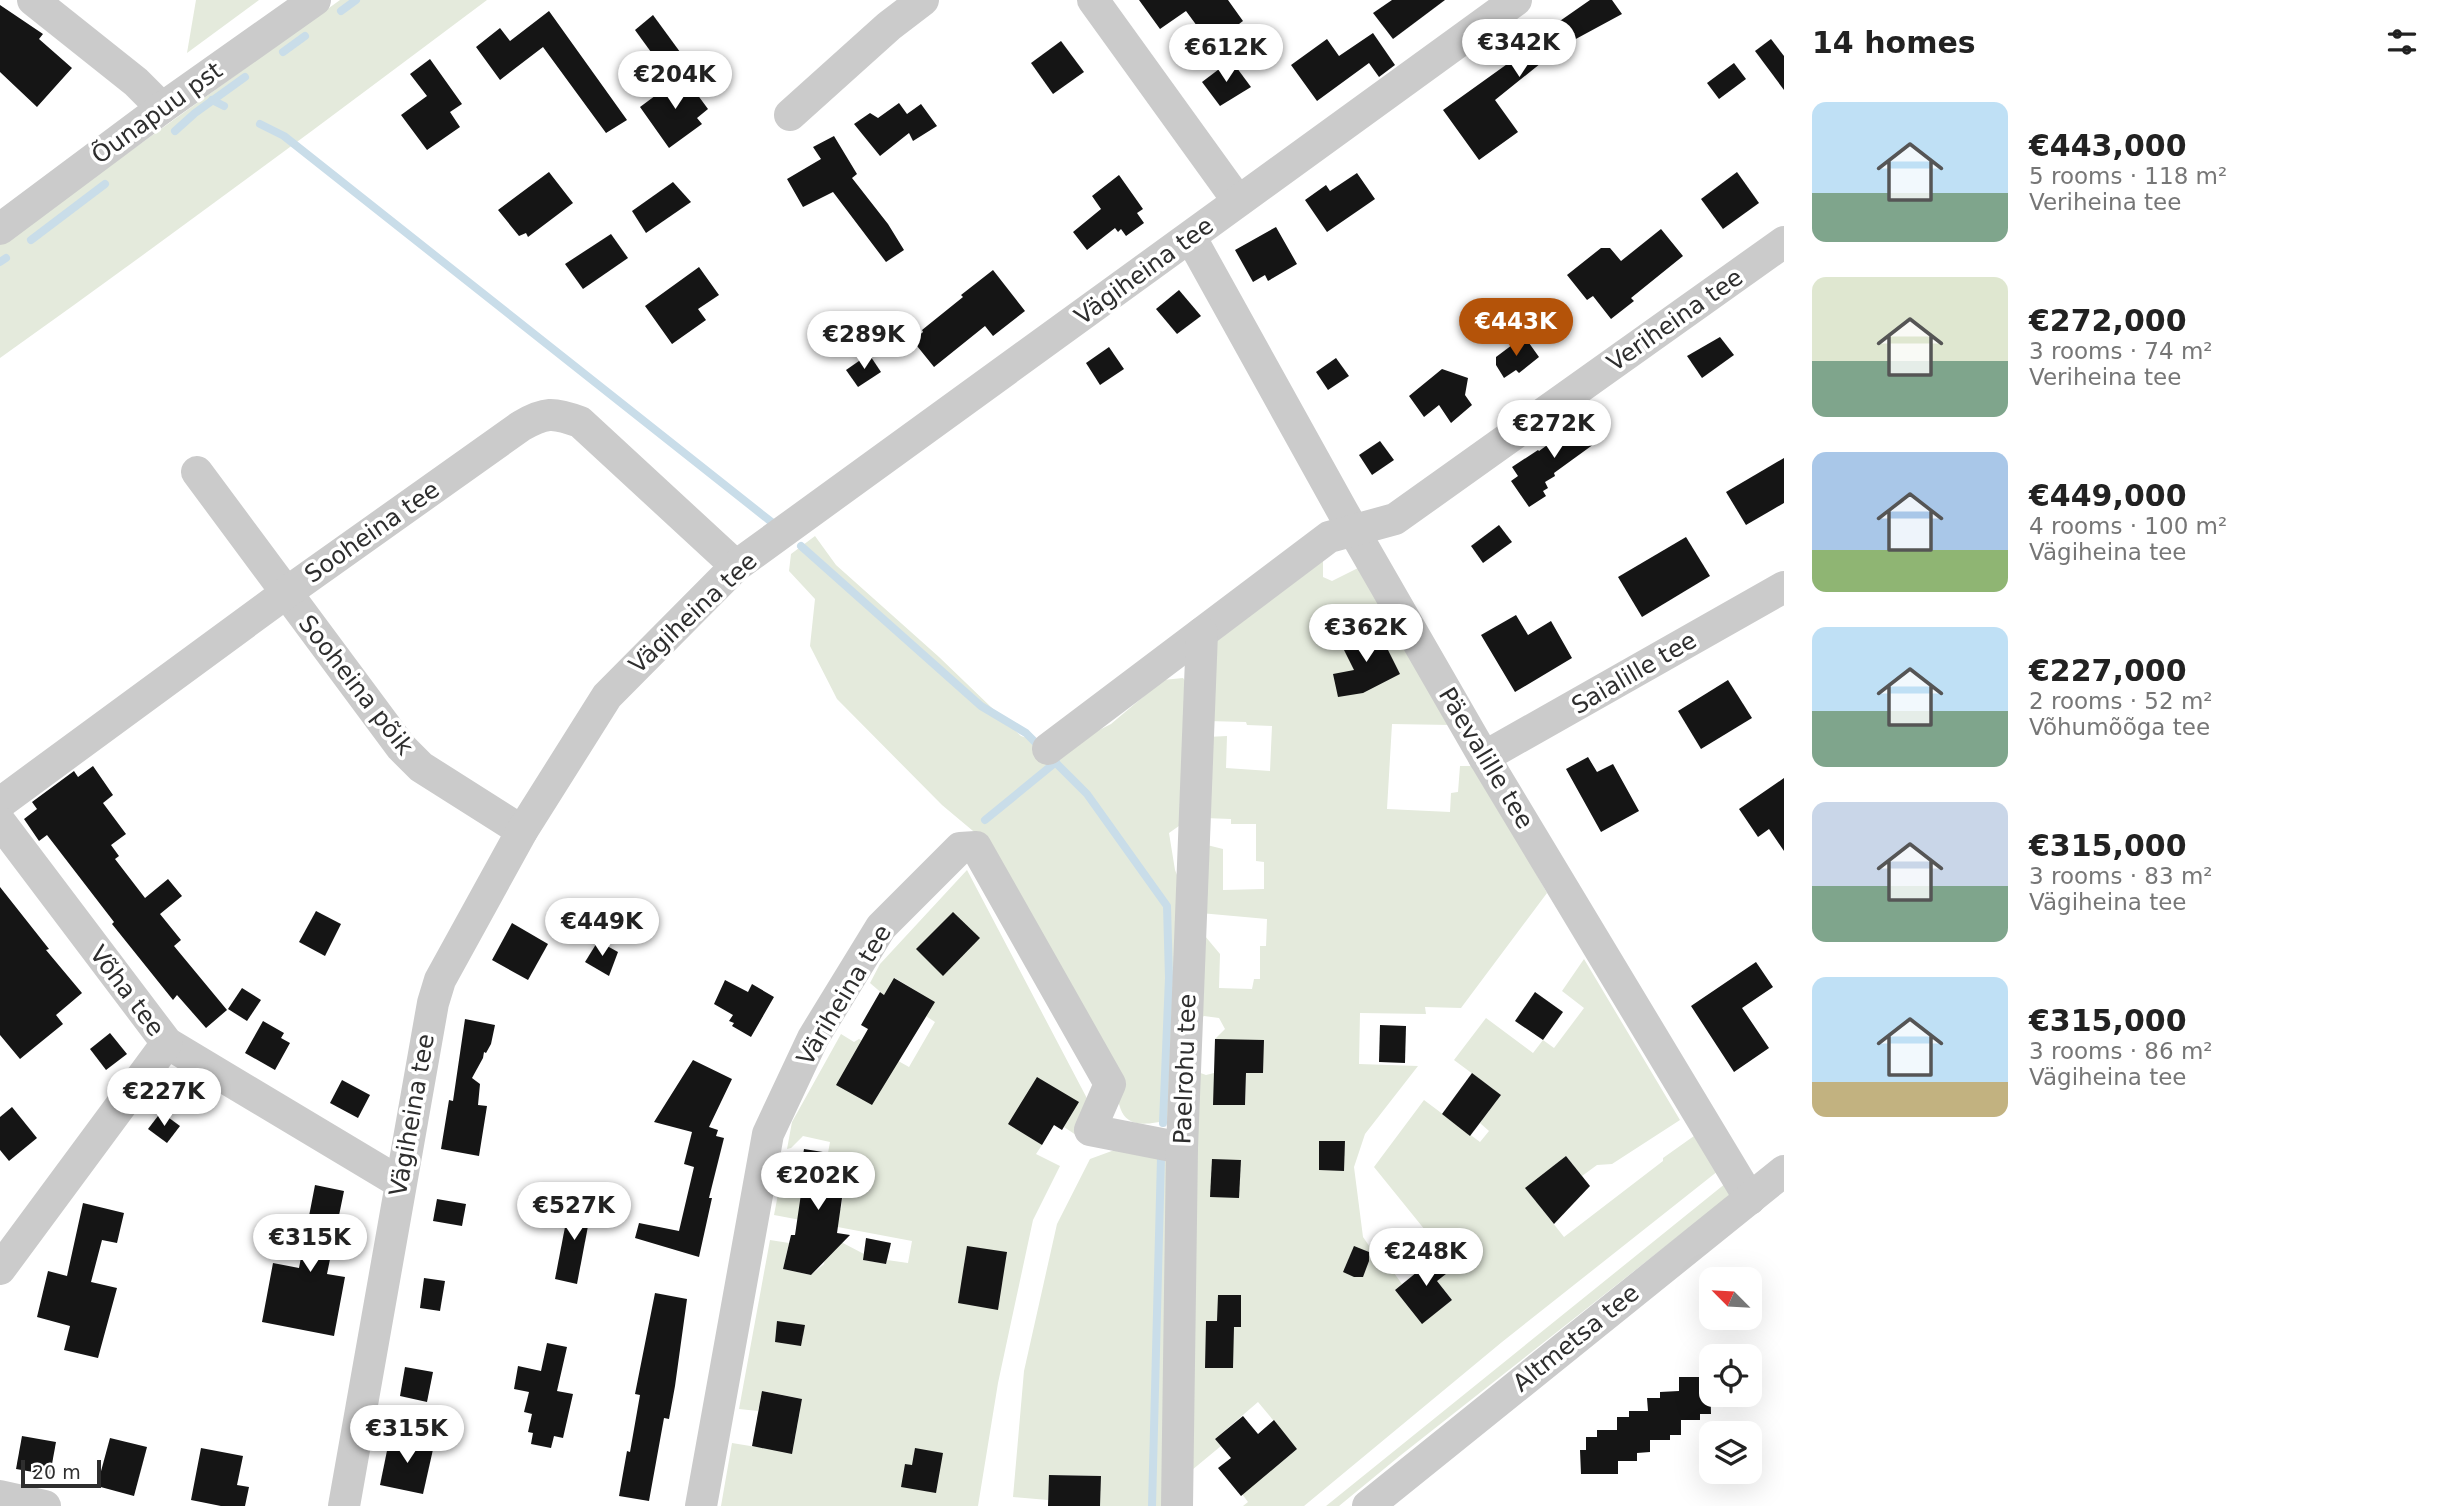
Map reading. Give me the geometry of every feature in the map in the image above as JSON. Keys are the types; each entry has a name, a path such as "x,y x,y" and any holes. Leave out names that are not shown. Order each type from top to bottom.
{"street":[{"path":"33,0 136,82 162,108"},
{"name":"Õunapuu pst","path":"0,229 162,108 315,0"},
{"path":"790,115 889,26 923,0"},
{"path":"1093,0 1238,201"},
{"name":"Vägiheina tee","path":"344,1506 400,1182 433,1003 440,980 522,831 607,696 736,566 1516,0"},
{"name":"Päevalille tee","path":"1191,237 1484,758 1750,1199"},
{"name":"Veriheina tee","path":"1355,531 1395,519 1784,242"},
{"name":"Sooheina tee","path":"0,803 286,593 520,426 540,416 558,414 580,422 595,433 736,566"},
{"name":"Sooheina põik","path":"197,472 401,747 421,767 522,831"},
{"path":"1048,749 1329,537 1355,531"},
{"name":"Saialille tee","path":"1484,758 1784,587"},
{"name":"Paelrohu tee","path":"1177,1506 1182,1149 1202,633"},
{"name":"Võha tee","path":"0,822 167,1043 400,1182"},
{"name":"Väriheina tee","path":"701,1506 768,1135 813,1038 881,927 960,848 976,848 1110,1084 1090,1130 1182,1149"},
{"path":"0,1269 167,1043"},
{"name":"Altmetsa tee","path":"1368,1506 1784,1171"},
{"path":"0,1496 45,1506"}],"shaded area":[{"path":"196,0 259,0 187,53"},
{"path":"340,0 487,0 0,358 0,245"},
{"path":"815,536 836,565 939,657 1021,736 1062,749 1111,724 1163,680 1183,678 1189,686 1186,821 1169,833 1175,870 1183,890 1171,1119 1140,1124 1124,1116 1118,1097 1115,1068 979,836 942,805 837,699 810,646 815,599 789,571 791,554"},
{"path":"1323,556 1323,577 1332,581 1360,567 1452,725 1392,724 1387,809 1450,812 1451,793 1458,792 1460,766 1475,766 1547,893 1461,1008 1425,1007 1426,1014 1360,1013 1359,1064 1418,1066 1365,1134 1354,1167 1363,1237 1381,1263 1386,1262 1402,1284 1395,1290 1422,1323 1452,1300 1437,1281 1430,1253 1417,1237 1425,1230 1374,1167 1424,1100 1480,1142 1489,1131 1480,1123 1501,1095 1454,1060 1486,1018 1533,1053 1543,1040 1554,1048 1584,1008 1562,991 1584,959 1680,1120 1612,1164 1597,1165 1582,1176 1566,1156 1526,1189 1564,1237 1701,1131 1723,1167 1502,1342 1304,1506 1243,1506 1248,1502 1242,1494 1297,1449 1258,1402 1215,1439 1221,1446 1186,1475 1195,1071 1206,1075 1214,1073 1214,1105 1245,1105 1246,1073 1215,1039 1225,1029 1219,1018 1204,1016 1196,1022 1200,930 1220,954 1219,988 1252,989 1254,979 1260,979 1260,946 1266,946 1267,919 1200,913 1203,844 1223,849 1223,890 1264,889 1264,862 1256,861 1256,824 1231,824 1231,819 1204,818 1207,737 1227,736 1226,768 1270,771 1272,726 1207,721 1211,638"},
{"path":"967,870 1091,1106 1076,1135 1064,1127 1078,1102 1009,1124 1042,1145 1036,1154 1060,1166 1033,1220 998,1383 978,1506 721,1506 732,1443 792,1453 802,1399 763,1391 758,1411 739,1409 770,1240 789,1243 783,1269 811,1275 824,1264 828,1240 841,1242 864,1254 864,1260 886,1264 887,1260 908,1263 912,1241 774,1215 782,1174 800,1177 800,1203 841,1209 846,1172 828,1153 830,1142 803,1136 787,1149 792,1122 841,1034 854,1042 859,1039 909,1067 935,1022 926,1016 934,1002 895,978 884,995 870,983 880,964"},
{"path":"1128,1145 1169,1157 1171,1506 1100,1506 1100,1476 1050,1475 1048,1500 1013,1497 1024,1371 1057,1224 1090,1159"},
{"path":"1726,1183 1731,1190 1728,1197 1339,1506 1326,1506"}],"building":[{"path":"1139,0 1228,0 1243,21 1211,45 1186,11 1160,29"},
{"path":"1392,0 1445,0 1393,39 1373,13"},
{"path":"1590,0 1612,0 1622,14 1561,47 1495,100 1518,132 1479,160 1443,110 1510,62 1507,58"},
{"path":"0,5 43,34 39,39 72,68 37,107 0,72"},
{"path":"549,11 627,120 606,133 543,47 500,80 476,47 500,28 510,41"},
{"path":"653,15 691,67 672,81 635,30"},
{"path":"1373,33 1395,65 1379,77 1369,63 1317,101 1291,65 1327,39 1339,56"},
{"path":"1771,39 1784,56 1784,90 1755,51"},
{"path":"1061,41 1084,72 1053,94 1031,63"},
{"path":"430,59 462,104 450,112 460,127 427,150 401,115 427,96 410,74"},
{"path":"1231,60 1251,87 1220,106 1202,82"},
{"path":"1734,63 1746,79 1719,99 1707,83"},
{"path":"683,75 708,109 697,118 702,124 669,148 640,107"},
{"path":"899,103 907,114 921,104 937,126 913,141 909,133 880,156 854,124 870,113 878,118"},
{"path":"834,136 857,174 852,178 888,224 904,250 886,262 833,192 803,207 787,179 821,159 813,147"},
{"path":"549,172 573,203 528,237 526,233 519,236 498,210"},
{"path":"1737,172 1759,203 1723,229 1701,199"},
{"path":"1357,173 1375,199 1327,232 1305,200 1326,185 1330,191"},
{"path":"1119,175 1143,209 1137,213 1144,223 1126,236 1121,229 1118,232 1115,228 1087,250 1073,232 1101,209 1092,196"},
{"path":"673,182 691,202 646,233 632,211"},
{"path":"1276,227 1297,264 1268,281 1265,275 1253,282 1235,250"},
{"path":"1661,229 1683,256 1631,298 1634,301 1611,319 1593,296 1587,300 1567,275 1601,248 1610,248 1621,261"},
{"path":"611,234 628,258 583,289 565,264"},
{"path":"699,267 719,295 698,309 706,320 672,344 645,306"},
{"path":"993,270 1025,311 993,336 985,326 934,367 913,341 922,330 963,297 961,295"},
{"path":"1179,290 1201,316 1177,334 1156,309"},
{"path":"1524,336 1539,357 1519,373 1516,370 1504,378 1496,365 1496,357"},
{"path":"1720,337 1734,355 1702,378 1687,356"},
{"path":"1109,347 1124,369 1100,385 1086,363"},
{"path":"869,354 881,372 858,387 846,370"},
{"path":"1336,358 1349,376 1328,390 1316,372"},
{"path":"1442,369 1468,378 1465,395 1472,405 1451,423 1439,405 1424,417 1409,396"},
{"path":"1589,415 1605,436 1554,473 1555,476 1545,482 1548,488 1543,491 1546,496 1529,507 1511,481 1518,476 1512,467"},
{"path":"1380,441 1394,460 1372,475 1359,455"},
{"path":"1784,458 1784,503 1746,525 1726,492"},
{"path":"1499,525 1512,542 1483,563 1471,546"},
{"path":"1686,537 1710,576 1642,617 1618,577"},
{"path":"1516,615 1528,635 1551,621 1572,658 1515,692 1481,635"},
{"path":"1376,626 1400,674 1363,693 1338,697 1333,674 1354,670 1341,644"},
{"path":"1728,680 1752,718 1701,749 1678,711"},
{"path":"1588,757 1597,772 1613,764 1639,811 1601,832 1566,769"},
{"path":"93,766 113,795 103,803 126,834 111,845 119,856 115,859 145,898 168,879 182,896 160,914 181,940 174,946 227,1010 206,1028 177,995 173,1000 112,924 114,922 47,835 39,841 24,819 37,809 32,802 74,771 78,777"},
{"path":"1784,778 1784,851 1769,829 1758,837 1739,809"},
{"path":"0,887 49,949 46,950 82,993 56,1015 63,1024 20,1059 0,1035"},
{"path":"316,911 341,924 325,956 299,942"},
{"path":"953,912 980,938 943,976 916,949"},
{"path":"512,923 548,944 528,980 492,960"},
{"path":"598,941 618,952 609,976 585,962"},
{"path":"1756,962 1773,987 1742,1008 1769,1048 1734,1072 1691,1006"},
{"path":"894,978 935,1002 872,1105 836,1085 868,1029 861,1025 880,992 884,995"},
{"path":"725,980 748,992 752,984 774,997 751,1037 732,1026 734,1023 729,1021 733,1015 714,1004"},
{"path":"242,988 261,1000 247,1021 228,1009"},
{"path":"1535,992 1563,1012 1543,1040 1515,1021"},
{"path":"465,1019 495,1025 491,1044 486,1053 484,1052 472,1078 480,1084 478,1105 487,1106 479,1156 441,1149 449,1100 453,1101"},
{"path":"263,1021 284,1033 281,1038 290,1043 275,1070 245,1053"},
{"path":"1380,1025 1406,1026 1405,1063 1379,1062"},
{"path":"110,1033 127,1054 106,1070 90,1049"},
{"path":"1215,1039 1264,1040 1263,1073 1246,1073 1245,1105 1213,1105"},
{"path":"693,1060 732,1079 709,1127 718,1130 716,1136 724,1138 709,1198 712,1198 699,1257 635,1238 639,1223 679,1231 694,1167 684,1164 692,1132 654,1122"},
{"path":"1472,1073 1501,1095 1470,1136 1442,1114"},
{"path":"1037,1077 1079,1102 1062,1130 1054,1125 1042,1145 1008,1124"},
{"path":"342,1080 370,1095 358,1118 330,1103"},
{"path":"12,1107 37,1138 9,1161 0,1150 0,1117"},
{"path":"161,1112 180,1126 167,1143 148,1129"},
{"path":"1319,1141 1345,1141 1344,1171 1319,1170"},
{"path":"804,1149 848,1156 837,1233 850,1235 811,1275 783,1269 791,1235 795,1235 802,1187 798,1186"},
{"path":"1566,1156 1590,1186 1554,1224 1525,1188"},
{"path":"1212,1159 1241,1160 1239,1198 1210,1197"},
{"path":"315,1185 344,1191 327,1274 345,1277 334,1336 262,1322 273,1263 299,1268"},
{"path":"437,1199 466,1204 462,1226 433,1221"},
{"path":"570,1201 592,1205 577,1284 555,1279"},
{"path":"83,1203 124,1213 117,1243 102,1240 91,1282 117,1288 98,1358 64,1350 70,1326 37,1317 48,1271 67,1276"},
{"path":"866,1238 891,1243 886,1264 863,1260"},
{"path":"967,1246 1007,1252 998,1310 958,1303"},
{"path":"1354,1246 1369,1252 1369,1261 1363,1277 1354,1277 1343,1272"},
{"path":"1434,1249 1451,1270 1437,1281 1452,1300 1422,1324 1395,1290 1417,1272 1413,1267"},
{"path":"424,1278 445,1281 440,1311 420,1308"},
{"path":"655,1293 687,1299 669,1419 664,1418 649,1501 619,1496 627,1451 630,1452 640,1395 635,1394"},
{"path":"1218,1295 1241,1295 1241,1327 1234,1327 1233,1368 1205,1368 1206,1321 1217,1321"},
{"path":"777,1321 805,1325 801,1346 775,1342"},
{"path":"547,1343 567,1347 557,1391 573,1394 563,1438 554,1436 551,1448 531,1444 533,1433 528,1432 532,1414 524,1412 529,1392 514,1389 518,1366 541,1371"},
{"path":"405,1367 433,1372 427,1402 400,1396"},
{"path":"1679,1377 1699,1377 1699,1407 1711,1407 1711,1414 1700,1414 1700,1420 1681,1420 1681,1435 1670,1435 1670,1440 1650,1440 1650,1452 1637,1453 1637,1461 1618,1461 1618,1474 1581,1474 1580,1450 1586,1450 1586,1437 1597,1437 1597,1430 1617,1430 1617,1417 1629,1417 1629,1411 1648,1411 1647,1398 1660,1398 1660,1392 1679,1391"},
{"path":"762,1391 802,1399 792,1454 752,1446"},
{"path":"1243,1416 1258,1434 1274,1420 1297,1449 1241,1496 1218,1468 1231,1458 1215,1439"},
{"path":"22,1436 56,1442 50,1475 16,1469"},
{"path":"390,1436 434,1445 423,1494 380,1485"},
{"path":"110,1438 147,1447 134,1496 97,1486"},
{"path":"201,1448 243,1456 237,1485 249,1487 245,1506 221,1506 191,1500"},
{"path":"915,1448 943,1453 936,1493 901,1487 905,1464 912,1465"},
{"path":"1049,1475 1101,1476 1100,1506 1048,1506"}],"waterway":[{"path":"341,11 356,0"},
{"path":"283,52 305,36"},
{"path":"175,131 245,77"},
{"path":"212,100 224,106"},
{"path":"260,124 284,136 774,524"},
{"path":"31,240 105,184"},
{"path":"0,262 6,258"},
{"path":"801,546 981,706 1026,733 1087,794 1167,906 1169,978 1163,1123"},
{"path":"985,820 1056,762"},
{"path":"1152,1506 1161,1158"}]}
